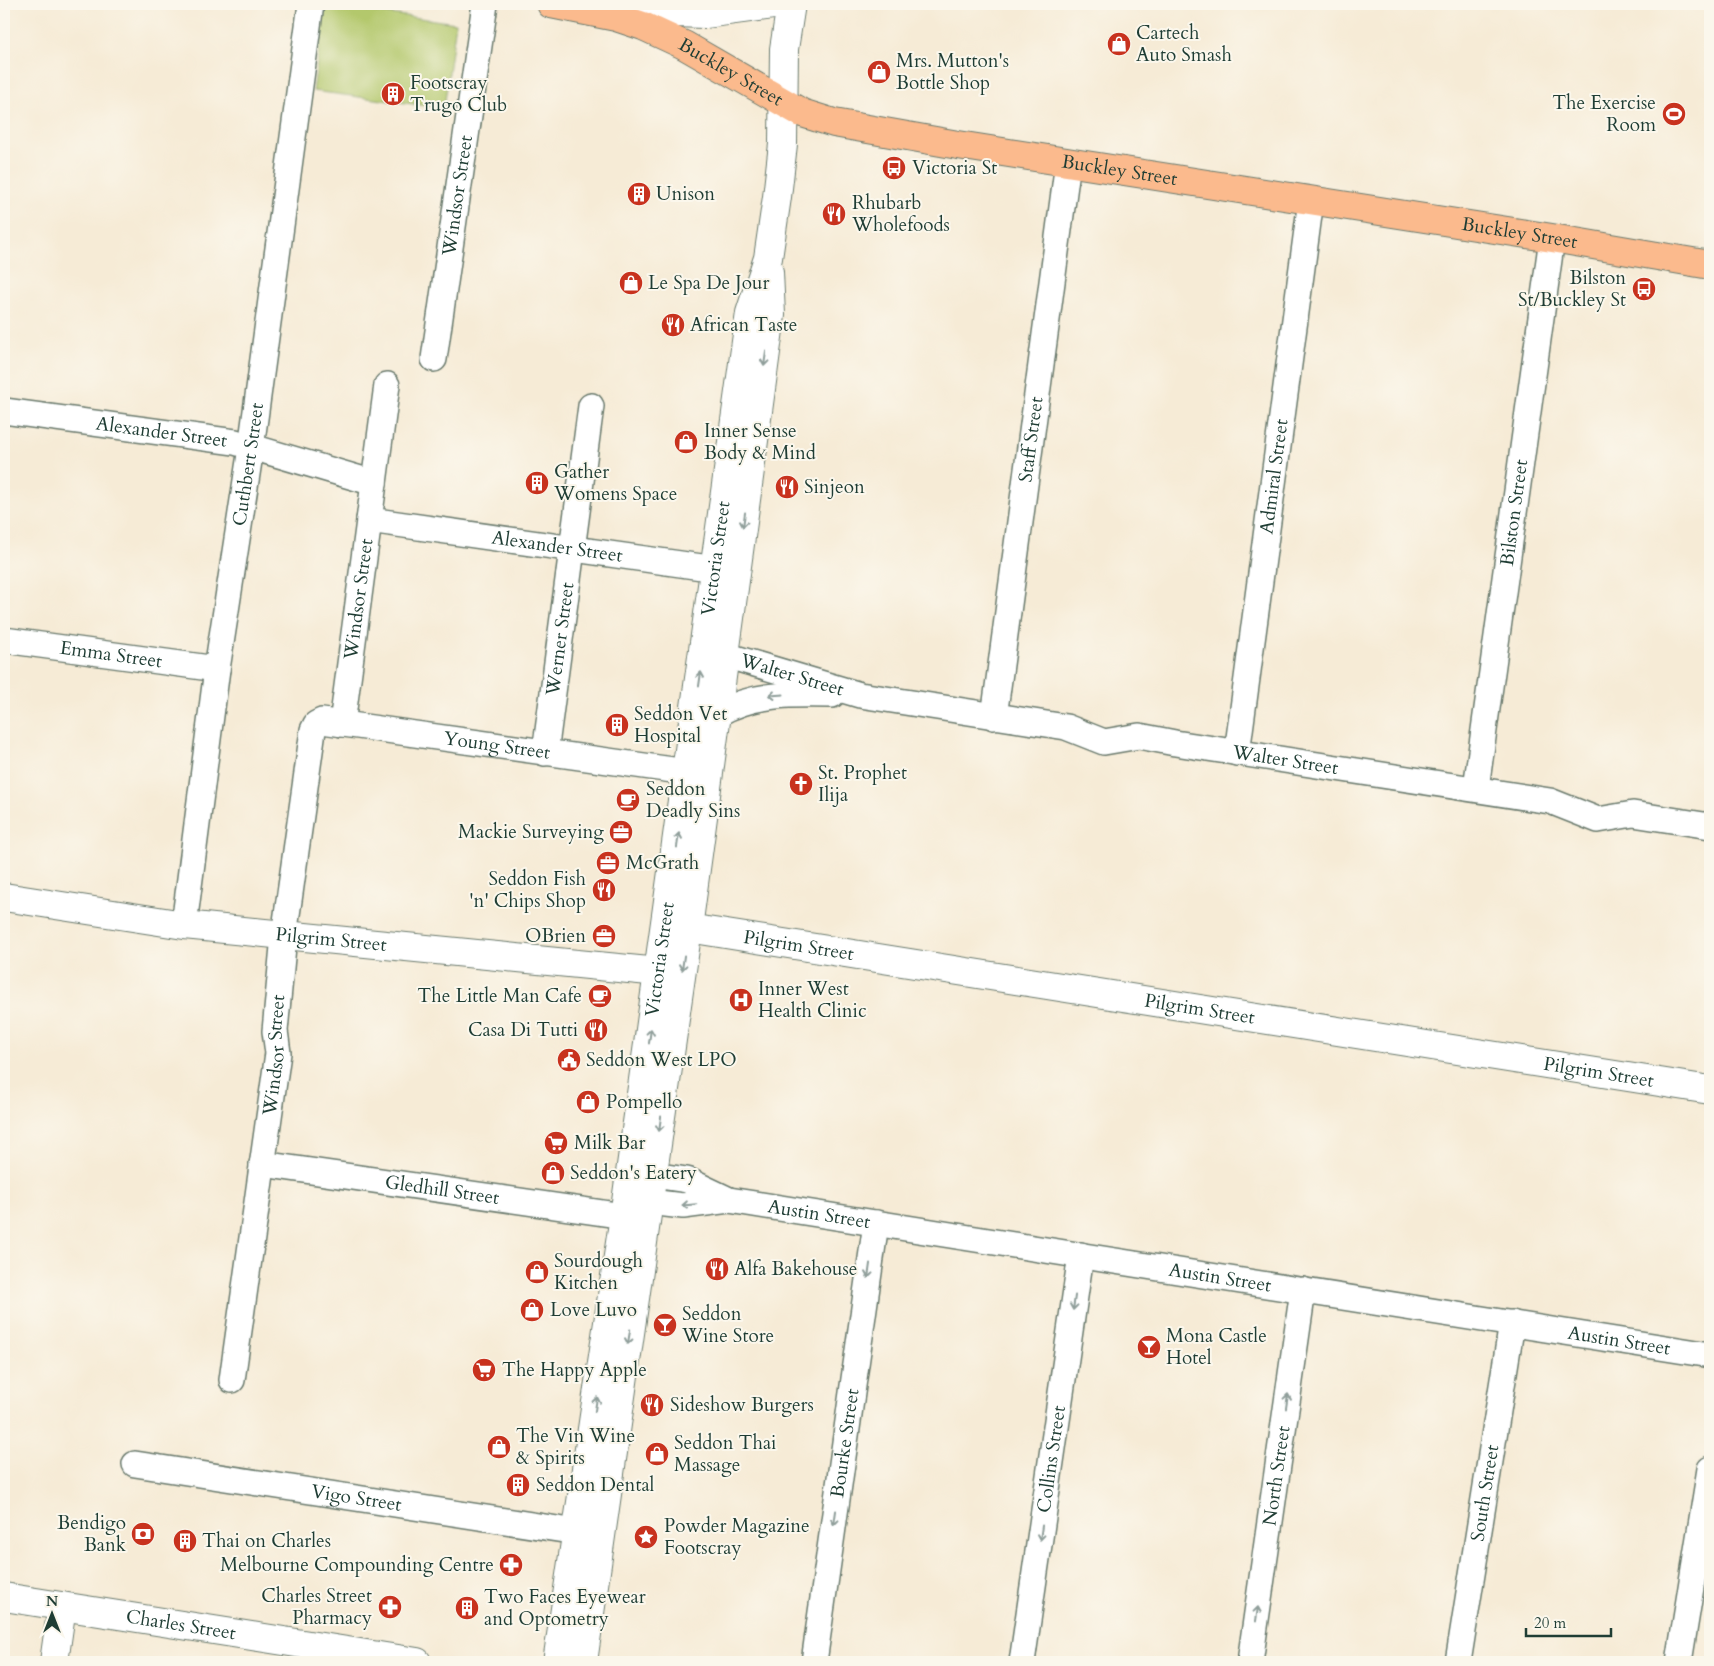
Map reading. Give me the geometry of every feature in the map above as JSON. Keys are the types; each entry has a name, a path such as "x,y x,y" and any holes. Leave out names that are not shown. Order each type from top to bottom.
{"main road":[{"name":"Buckley Street","path":"552,4 630,20 665,35 807,116 834,124 1552,238 1710,265"}],"street":[{"name":"Cuthbert Street","path":"184,925 217,668 251,448 311,4"},
{"name":"Windsor Street","path":"434,359 485,4"},
{"path":"581,10 693,14 781,4"},
{"name":"Victoria Street","path":"557,1662 588,1534 640,1213 641,1179 659,972 687,772 715,653 771,315 768,258 783,144 784,49 791,4"},
{"name":"Staff Street","path":"994,716 1068,162"},
{"name":"Admiral Street","path":"1237,753 1311,200"},
{"name":"Bilston Street","path":"1476,788 1552,238"},
{"name":"Victoria Street","path":"641,1179 688,928 717,714 715,653 716,569 750,312 768,258"},
{"name":"Windsor Street","path":"342,724 387,385"},
{"name":"Werner Street","path":"545,753 592,406"},
{"name":"Alexander Street","path":"4,411 235,442 374,483"},
{"name":"Alexander Street","path":"369,520 716,569"},
{"name":"Emma Street","path":"4,640 217,668"},
{"name":"Walter Street","path":"715,653 860,695 1066,727 1104,742 1139,736 1550,801 1598,820 1633,814 1710,826"},
{"name":"Walter Street","path":"717,714 737,703 760,697 788,694 860,695"},
{"name":"Young Street","path":"313,730 316,724 322,721 687,772"},
{"name":"Windsor Street","path":"232,1380 278,1053 275,1031 284,936 313,730"},
{"name":"Pilgrim Street","path":"4,897 184,925 659,972"},
{"name":"Pilgrim Street","path":"688,928 1710,1090"},
{"name":"Gledhill Street","path":"262,1164 640,1213"},
{"name":"Austin Street","path":"641,1179 687,1180 729,1200"},
{"name":"Austin Street","path":"640,1213 729,1200 1710,1355"},
{"name":"Bourke Street","path":"814,1662 876,1223"},
{"name":"Collins Street","path":"1022,1662 1081,1255"},
{"name":"North Street","path":"1250,1662 1303,1290"},
{"name":"South Street","path":"1458,1662 1512,1323"},
{"name":"Vigo Street","path":"135,1464 588,1534"},
{"path":"1679,1662 1710,1469"},
{"name":"Victoria Street","path":"583,1662 588,1534"},
{"name":"Charles Street","path":"4,1597 356,1658 417,1662"},
{"path":"54,1662 62,1606"}],"green space":[{"path":"325,5 456,23 444,108 313,91"}],"place":[{"name":"Cartech Auto Smash","path":"1119,44"},
{"name":"Mrs. Mutton's Bottle Shop","path":"879,72"},
{"name":"Footscray Trugo Club","path":"393,94"},
{"name":"The Exercise Room","path":"1674,114"},
{"name":"Victoria St","path":"894,168"},
{"name":"Unison","path":"639,194"},
{"name":"Rhubarb Wholefoods","path":"834,214"},
{"name":"Le Spa De Jour","path":"631,283"},
{"name":"Bilston St/Buckley St","path":"1644,289"},
{"name":"African Taste","path":"673,325"},
{"name":"Inner Sense Body & Mind","path":"686,442"},
{"name":"Gather Womens Space","path":"537,483"},
{"name":"Sinjeon","path":"787,487"},
{"name":"Seddon Vet Hospital","path":"617,725"},
{"name":"St. Prophet Ilija","path":"801,784"},
{"name":"Seddon Deadly Sins","path":"628,800"},
{"name":"Mackie Surveying","path":"621,832"},
{"name":"McGrath","path":"608,863"},
{"name":"Seddon Fish 'n' Chips Shop","path":"604,890"},
{"name":"OBrien","path":"604,936"},
{"name":"The Little Man Cafe","path":"600,996"},
{"name":"Inner West Health Clinic","path":"741,1000"},
{"name":"Casa Di Tutti","path":"596,1030"},
{"name":"Seddon West LPO","path":"569,1060"},
{"name":"Pompello","path":"588,1102"},
{"name":"Milk Bar","path":"556,1143"},
{"name":"Seddon's Eatery","path":"553,1173"},
{"name":"Alfa Bakehouse","path":"717,1269"},
{"name":"Sourdough Kitchen","path":"537,1272"},
{"name":"Love Luvo","path":"532,1310"},
{"name":"Seddon Wine Store","path":"665,1325"},
{"name":"Mona Castle Hotel","path":"1149,1347"},
{"name":"The Happy Apple","path":"484,1370"},
{"name":"Sideshow Burgers","path":"652,1405"},
{"name":"The Vin Wine & Spirits","path":"499,1447"},
{"name":"Seddon Thai Massage","path":"657,1454"},
{"name":"Seddon Dental","path":"518,1485"},
{"name":"Bendigo Bank","path":"143,1534"},
{"name":"Powder Magazine Footscray","path":"646,1537"},
{"name":"Thai on Charles","path":"185,1541"},
{"name":"Melbourne Compounding Centre","path":"511,1565"},
{"name":"Charles Street Pharmacy","path":"390,1607"},
{"name":"Two Faces Eyewear and Optometry","path":"467,1608"}]}
